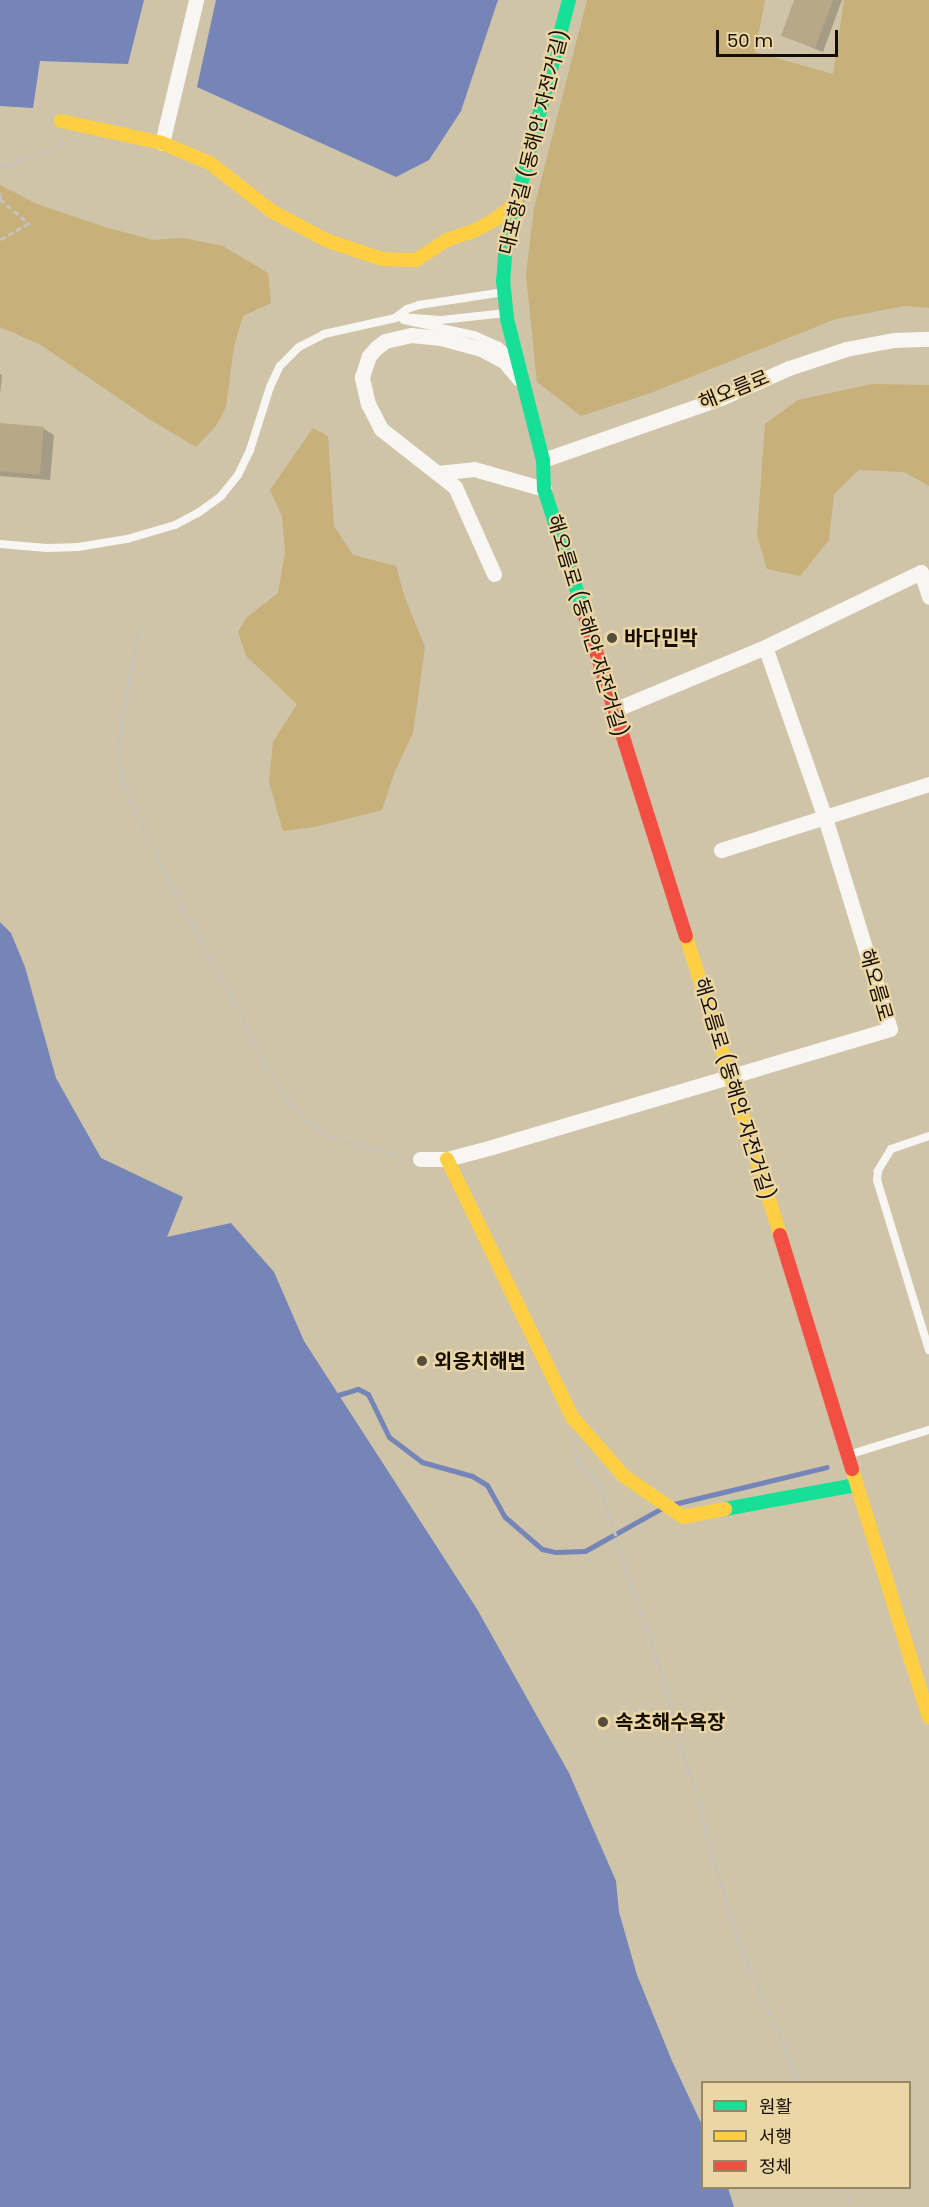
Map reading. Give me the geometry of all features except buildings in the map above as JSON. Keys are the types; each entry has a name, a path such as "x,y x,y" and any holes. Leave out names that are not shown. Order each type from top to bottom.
{"street":[{"path":"162,143 196,0"},
{"name":"대포항길 (동해안 자전거길)","path":"543,460 522,384 506,312 504,292 506,241 569,0"},
{"path":"61,121 162,143 210,162 273,212 318,237 382,259 416,260 447,240 476,230 496,219 516,203"},
{"path":"494,574 455,486 387,436 368,404 362,377 369,356 386,341 411,335 453,340 489,352 504,361 522,384"},
{"name":"해오름로","path":"543,460 721,398 780,372 846,349 894,340 929,339"},
{"name":"해오름로 (동해안 자전거길)","path":"543,460 544,489 731,1078 929,1717"},
{"path":"437,473 474,470 544,489"},
{"path":"614,710 765,647 921,572 929,597"},
{"path":"765,647 825,818"},
{"path":"721,850 929,784"},
{"name":"해오름로","path":"731,1078 891,1029 825,818"},
{"path":"420,1160 447,1160 731,1078"},
{"path":"447,1160 573,1418 624,1476 683,1517 856,1485"}],"lane":[{"path":"394,319 407,309 419,305 504,292"},
{"path":"0,544 78,548 127,539 175,525 198,513 221,496 238,476 250,450 270,387 280,366 299,347 324,334 394,319 441,320 506,312"},
{"path":"394,319 460,332 486,340 508,353 518,367"},
{"path":"929,1136 891,1149 878,1170 877,1180 929,1350"},
{"path":"847,1455 929,1430"}],"path":[{"path":"0,167 61,146 61,121"},
{"path":"0,193 0,199 29,223 0,240"},
{"path":"138,631 118,747 118,766 130,800 170,884 236,1002 265,1066 293,1107 328,1137 420,1160"},
{"path":"606,1507 631,1586 651,1639 736,1935 799,2081"},
{"path":"845,2189 852,2207"}],"shaded area":[{"path":"587,0 765,0 755,52 833,74 844,0 929,0 929,308 904,306 836,319 653,392 581,416 537,382 526,275 534,208"},
{"path":"0,185 37,204 105,227 153,240 183,238 223,246 268,273 271,303 243,316 234,346 226,407 216,426 196,447 149,419 41,345 0,327"},
{"path":"872,384 929,385 929,486 904,472 859,470 834,494 829,540 800,576 767,569 757,535 765,424 798,400"},
{"path":"313,428 328,436 334,526 353,555 396,566 405,598 425,647 413,733 395,771 382,810 314,827 283,831 269,782 273,742 297,704 246,656 238,632 246,618 278,593 285,553 282,516 270,490"}],"water":[{"path":"0,0 144,0 128,64 40,61 33,108 0,106"},
{"path":"216,0 498,0 461,111 429,160 396,177 197,87"},
{"path":"0,922 11,933 25,967 56,1078 101,1158 183,1197 167,1237 231,1223 274,1272 304,1341 477,1609 569,1773 616,1881 619,1912 637,1975 672,2061 701,2123 701,2189 728,2189 734,2207 0,2207"}],"waterway":[{"path":"338,1395 358,1389 368,1394 389,1437 422,1462 472,1476 487,1485 505,1517 542,1549 555,1552 585,1551 662,1508"},
{"path":"674,1504 827,1467"}],"traffic: fast":[{"path":"569,0 506,241 503,280 507,319 543,460 544,489 583,610"},
{"path":"725,1509 856,1485"}],"traffic: slow":[{"path":"61,121 162,143 210,163 273,212 328,241 382,259 416,260 447,240 476,230 496,219 516,203"},
{"path":"686,936 780,1235"},
{"path":"447,1159 573,1418 624,1476 683,1517 725,1509"},
{"path":"852,1469 929,1717"}],"traffic: jam":[{"path":"583,610 686,936"},
{"path":"780,1235 852,1469"}],"place":[{"name":"바다민박","path":"612,638"},
{"name":"외옹치해변","path":"422,1361"},
{"name":"속초해수욕장","path":"603,1722"}]}
